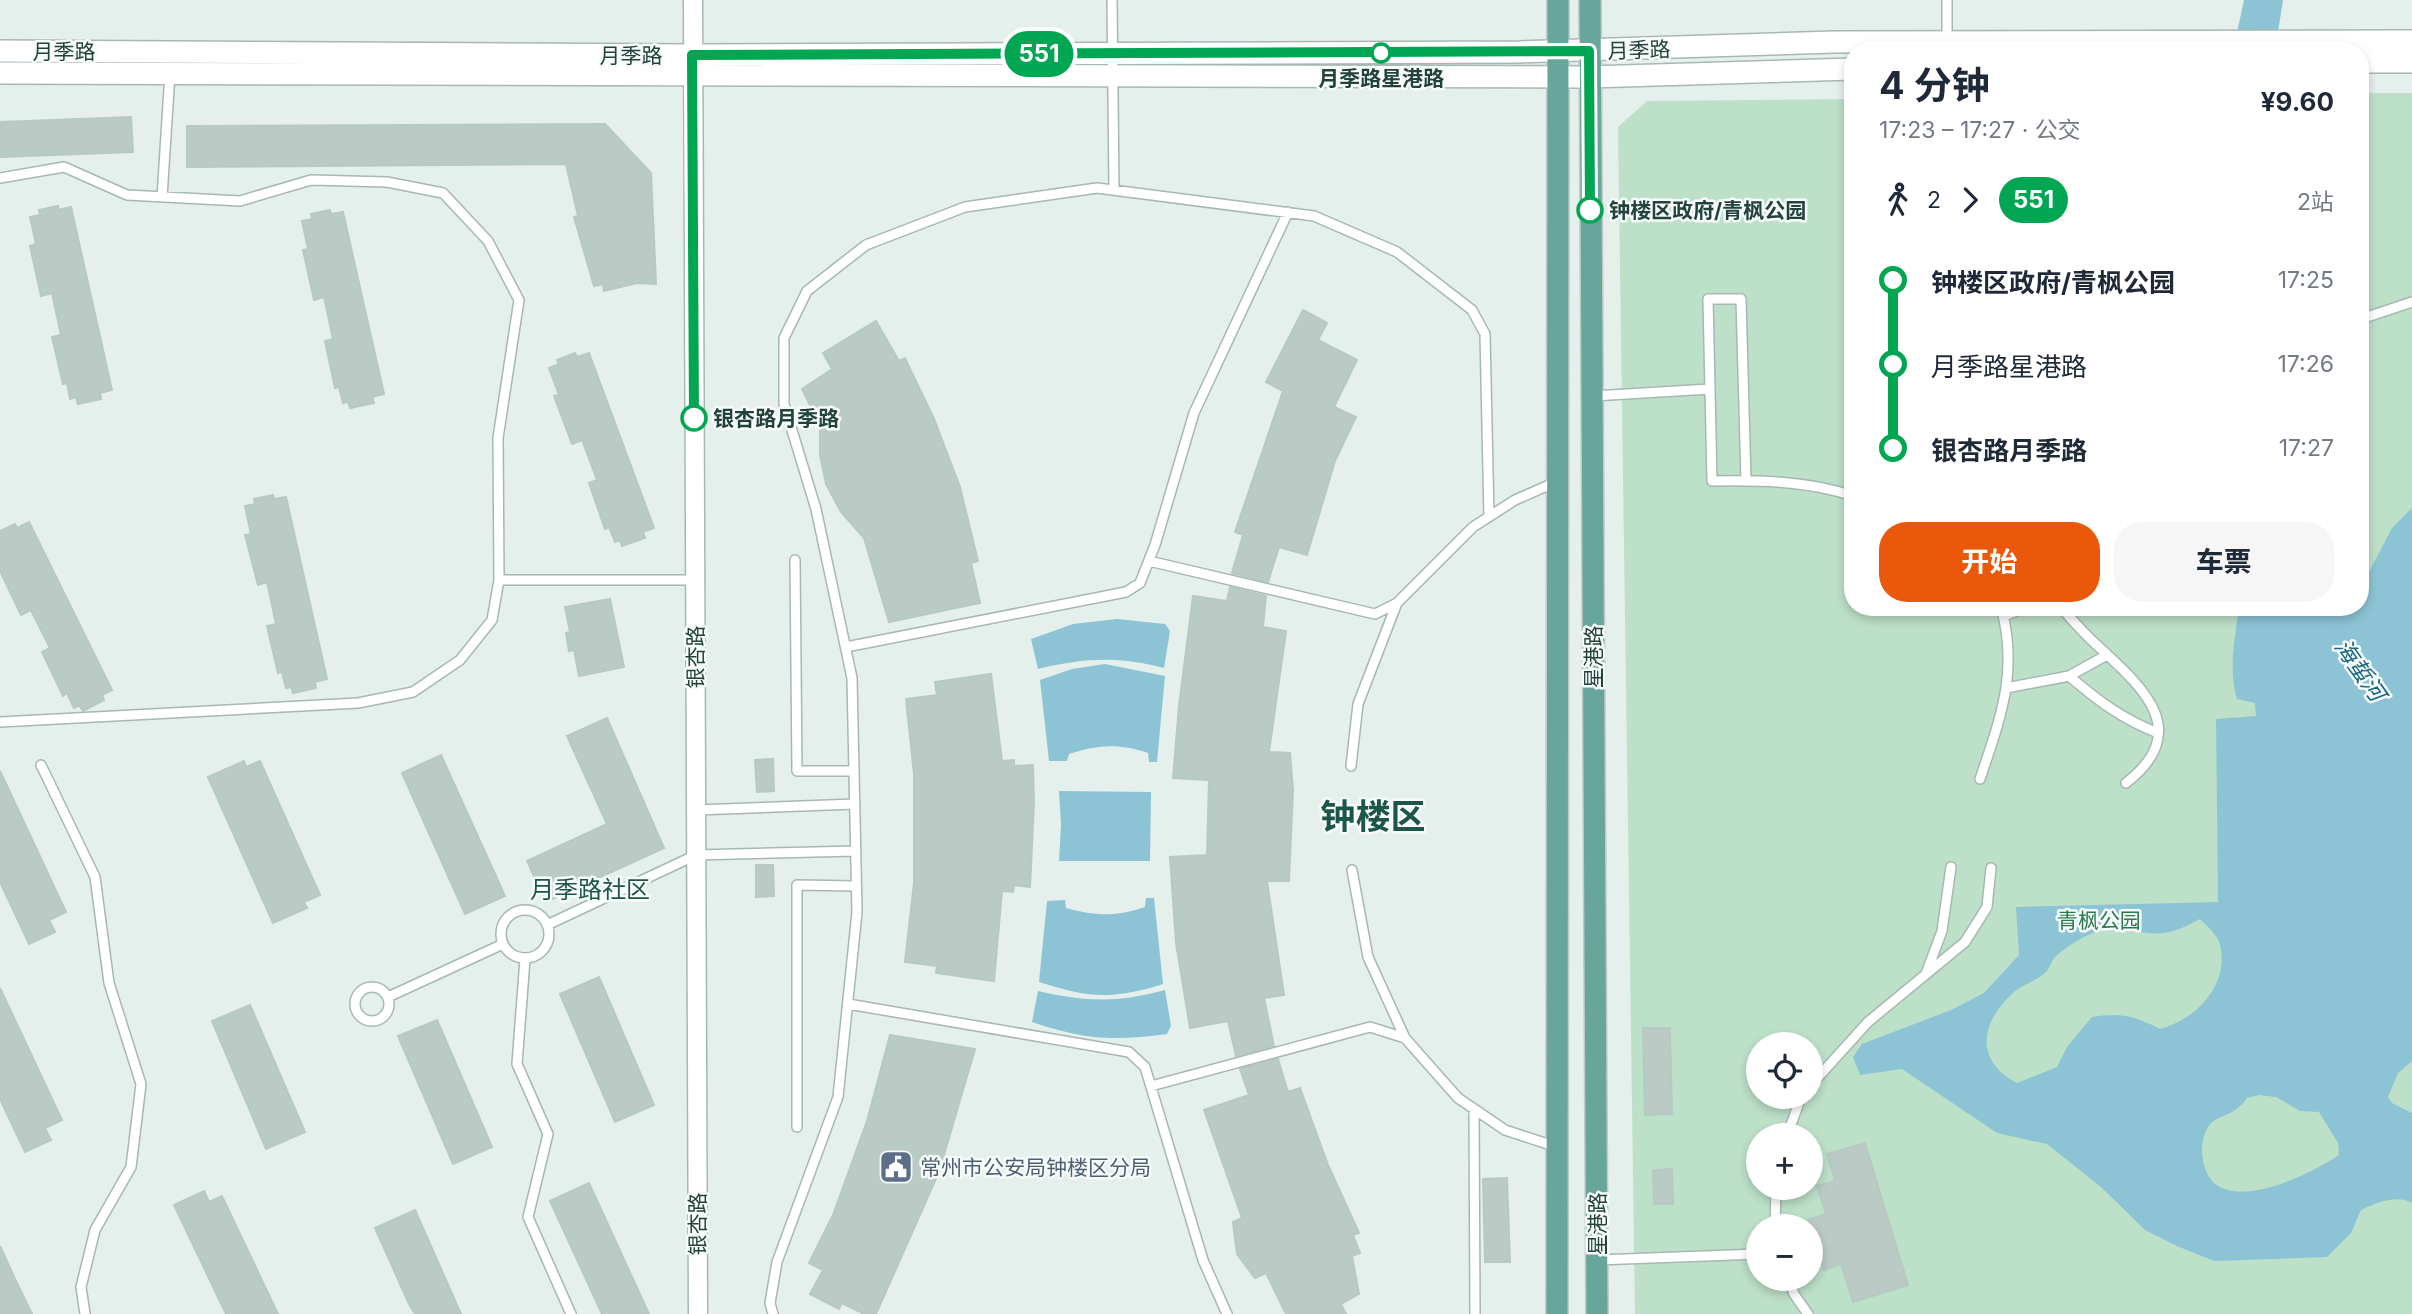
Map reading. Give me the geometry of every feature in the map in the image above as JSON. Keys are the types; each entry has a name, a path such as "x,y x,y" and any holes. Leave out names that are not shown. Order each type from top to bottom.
{"main road":[{"name":"星港路","path":"1557,1314 1558,0"},
{"name":"星港路","path":"1590,0 1597,1314"}],"street":[{"name":"银杏路","path":"693,0 698,1314"},
{"name":"月季路","path":"1947,42 2412,41"},
{"name":"月季路","path":"0,73 692,65 1113,54 1558,52 1844,43"},
{"name":"月季路","path":"0,51 1113,76 1590,77 1844,69"},
{"path":"2369,62 2412,62"}],"lane":[{"path":"1112,0 1114,190"},
{"path":"1947,0 1947,42"},
{"path":"162,197 170,73"},
{"path":"0,178 64,167 127,195 240,201 311,180 387,182 443,193 488,241 519,300 498,439 499,580 492,620 460,660 413,692 358,703 0,722"},
{"path":"773,1314 770,1303 776,1262 838,1097 857,912 852,678 817,509 784,404 784,338 807,292 866,245 965,207 1097,188 1314,216 1397,252 1472,310 1485,334 1489,517"},
{"path":"846,647 1126,592 1140,583 1195,413 1288,212"},
{"path":"1746,481 1741,299 1707,299 1712,481 1746,481 1833,489 1844,493"},
{"path":"2369,316 2412,302"},
{"path":"1592,396 1710,389"},
{"path":"1149,561 1375,614 1397,603 1473,527 1515,500 1557,481"},
{"path":"795,560 797,771 854,771"},
{"path":"499,580 694,580"},
{"path":"1352,765 1358,704 1397,603"},
{"path":"1980,779 2006,702 2009,635 2003,616"},
{"path":"2070,616 2145,690 2157,717 2158,742 2142,770 2126,783"},
{"path":"2006,688 2069,676 2107,655"},
{"path":"2069,676 2119,716 2158,733"},
{"path":"41,765 95,877 110,983 141,1084 131,1167 95,1230 81,1287 85,1314"},
{"path":"695,810 855,804"},
{"path":"547,925 696,855 856,851"},
{"path":"1927,973 1942,931 1951,867"},
{"path":"1823,1072 1868,1022 1965,942 1987,907 1991,867"},
{"path":"1352,870 1368,957 1405,1038 1458,1098 1505,1129 1558,1147"},
{"path":"797,1127 797,885 856,886"},
{"path":"528,910 543,918 547,925 549,932 545,948 540,954 525,959 510,954 503,944 503,925 513,913 528,910"},
{"path":"388,997 503,944"},
{"path":"525,959 517,1064 548,1134 528,1217 571,1314"},
{"path":"848,1004 1129,1052 1145,1067 1203,1260 1227,1314"},
{"path":"1150,1087 1370,1027 1405,1038"},
{"path":"1474,1109 1475,1314"},
{"path":"1597,1260 1746,1254"},
{"path":"1793,1291 1808,1314"}],"green space":[{"name":"青枫公园","path":"2369,93 2412,93 2412,1314 1635,1314 1618,127 1647,101 1844,99 1844,616 2369,616"}],"water":[{"path":"2244,0 2283,0 2276,42 2235,42"},
{"name":"海蜇河","path":"2412,508 2412,1061 2398,1073 2388,1097 2392,1103 2412,1113 2412,1203 2393,1199 2361,1210 2351,1233 2327,1257 2214,1261 2145,1230 2101,1187 2047,1144 1997,1133 1902,1069 1860,1075 1853,1057 1862,1044 1951,1010 1984,993 2019,955 2016,907 2218,902 2216,719 2256,716 2255,703 2237,699 2234,687 2233,653 2238,616 2369,616 2369,572 2392,528","holes":["2200,919 2212,931 2220,945 2220,974 2207,999 2186,1018 2160,1029 2127,1016 2092,1017 2067,1047 2057,1067 2017,1083 1993,1063 1987,1040 1994,1015 2014,992 2042,975 2054,958 2079,940 2090,934 2113,929 2165,933","2259,1095 2276,1097 2300,1111 2319,1112 2338,1143 2339,1155 2290,1181 2269,1187 2231,1191 2216,1184 2206,1171 2203,1161 2202,1145 2210,1124 2242,1105 2247,1098"]},
{"path":"1117,619 1165,624 1170,631 1164,668 1101,660 1038,669 1031,639 1073,624"},
{"path":"1105,664 1165,676 1157,762 1149,762 1148,753 1108,746 1069,754 1067,761 1049,761 1040,680 1072,669"},
{"path":"1059,791 1151,792 1150,861 1059,861"},
{"path":"1146,898 1154,898 1163,984 1129,993 1101,995 1039,982 1047,901 1065,900 1066,908 1106,914 1145,907"},
{"path":"1165,990 1171,1026 1167,1034 1130,1038 1084,1036 1032,1022 1038,991 1102,1000"}],"building":[{"path":"131,117 133,152 0,157 0,122"},
{"path":"605,124 651,173 656,284 637,283 604,291 603,284 594,286 574,217 578,216 566,164 187,167 187,126"},
{"path":"58,206 59,210 71,207 112,390 100,393 101,399 78,404 76,397 70,399 67,383 63,384 52,337 61,335 52,293 41,296 30,246 36,244 30,217 40,215 39,210"},
{"path":"330,210 331,214 343,212 384,394 372,397 374,403 350,408 348,402 343,403 339,387 335,388 325,341 333,339 324,297 314,300 303,250 308,249 302,221 312,219 311,214"},
{"path":"1303,310 1327,323 1318,340 1357,360 1334,407 1356,417 1335,461 1307,555 1279,547 1268,582 1232,573 1243,535 1235,532 1283,391 1266,382"},
{"path":"876,321 899,361 905,358 934,419 960,487 978,561 971,563 980,603 889,622 864,538 841,512 826,484 820,455 820,425 802,389 832,369 823,353"},
{"path":"575,353 577,357 589,353 654,528 643,532 645,538 622,546 620,540 615,542 609,527 605,529 589,483 597,480 582,440 572,444 554,396 559,395 549,368 559,364 557,360"},
{"path":"273,495 274,499 286,497 327,679 315,682 316,688 293,693 291,687 286,688 282,672 278,673 267,626 276,624 267,582 258,585 245,535 251,534 245,506 255,504 254,499"},
{"path":"29,522 112,690 102,695 104,700 83,711 79,705 74,708 67,693 63,696 42,652 50,648 31,610 21,615 0,571 0,531 15,524 17,528"},
{"path":"1230,587 1266,596 1263,627 1286,631 1269,752 1290,753 1293,790 1289,881 1267,881 1284,995 1264,998 1274,1046 1236,1056 1228,1021 1190,1028 1176,943 1170,857 1207,855 1209,780 1173,778 1179,706 1193,596 1227,601"},
{"path":"610,599 624,667 579,676 574,650 569,651 566,633 570,632 565,607"},
{"path":"991,674 1002,761 1014,760 1014,766 1033,765 1034,802 1030,887 1014,885 1013,892 1002,891 994,981 936,973 937,966 905,962 914,883 914,774 906,699 937,695 935,682"},
{"path":"607,718 664,848 546,902 527,861 607,824 567,736"},
{"path":"441,755 505,896 465,914 402,773"},
{"path":"773,759 774,791 757,792 755,760"},
{"path":"244,761 246,767 260,761 320,895 304,902 307,908 273,923 208,777"},
{"path":"0,771 66,912 49,920 55,932 29,944 0,882"},
{"path":"756,865 773,865 774,896 756,897"},
{"path":"599,977 654,1105 615,1122 560,994"},
{"path":"0,988 62,1120 45,1128 51,1140 25,1152 0,1099"},
{"path":"250,1005 305,1132 266,1149 212,1021"},
{"path":"437,1020 492,1147 453,1164 398,1036"},
{"path":"1643,1028 1670,1028 1672,1114 1645,1115"},
{"path":"890,1035 975,1049 939,1172 876,1314 864,1314 842,1303 839,1309 810,1294 823,1270 809,1263 833,1215 867,1121"},
{"path":"1278,1059 1288,1092 1300,1088 1328,1165 1359,1233 1353,1235 1360,1253 1352,1256 1359,1294 1341,1304 1346,1314 1286,1314 1266,1273 1255,1278 1237,1254 1233,1222 1242,1218 1204,1110 1249,1095 1240,1069"},
{"path":"1865,1143 1908,1285 1853,1302 1841,1264 1824,1270 1823,1215 1826,1214 1822,1200 1823,1184 1835,1181 1827,1154"},
{"path":"1672,1169 1673,1204 1654,1204 1653,1170"},
{"path":"1507,1178 1510,1262 1485,1262 1483,1179"},
{"path":"589,1183 649,1314 602,1314 550,1201"},
{"path":"204,1191 209,1202 222,1196 278,1314 226,1314 174,1205"},
{"path":"415,1210 461,1314 415,1314 375,1228"},
{"path":"0,1246 16,1281 32,1314 0,1314"}],"bus line":[{"name":"551","path":"694,418 692,55 1589,51 1590,210"}],"place":[{"name":"月季路星港路","path":"1381,53"},
{"name":"钟楼区政府/青枫公园","path":"1590,210"},
{"name":"银杏路月季路","path":"694,418"},
{"name":"常州市公安局钟楼区分局","path":"896,1167"}],"district":[{"name":"钟楼区","path":"1373,816"},
{"name":"月季路社区","path":"590,889"}]}
